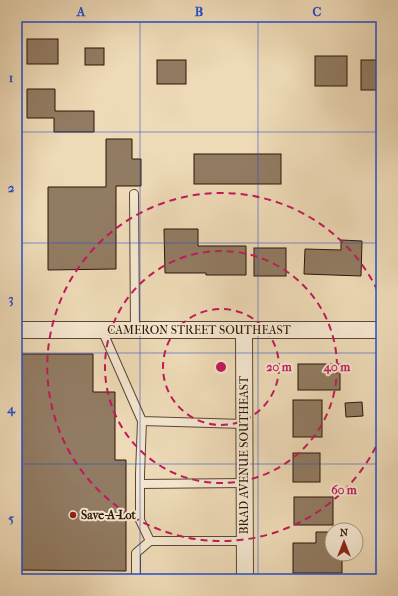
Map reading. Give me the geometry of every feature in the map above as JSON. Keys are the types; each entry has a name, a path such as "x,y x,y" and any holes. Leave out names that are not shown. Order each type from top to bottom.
{"street":[{"name":"CAMERON STREET SOUTHEAST","path":"17,330 381,330"},
{"name":"BRAD AVENUE SOUTHEAST","path":"244,330 245,579"}],"lane":[{"path":"134,194 135,330"},
{"path":"102,330 142,421 140,520 150,541"},
{"path":"142,421 244,424"},
{"path":"140,484 244,483"},
{"path":"136,579 136,553 150,541 245,541"}],"building":[{"path":"27,39 58,39 58,64 27,64"},
{"path":"85,48 104,48 104,65 85,65"},
{"path":"315,56 347,56 347,86 315,86"},
{"path":"157,60 186,60 186,84 157,84"},
{"path":"361,60 381,60 381,90 361,90"},
{"path":"27,89 55,89 55,111 94,111 94,132 54,132 54,118 27,118"},
{"path":"106,139 132,139 132,159 141,159 141,186 116,186 116,269 48,270 48,187 106,187"},
{"path":"194,154 281,154 281,184 194,184"},
{"path":"164,229 198,229 198,246 246,246 246,275 165,273"},
{"path":"341,240 362,241 361,276 304,274 305,249 341,250"},
{"path":"254,248 286,248 286,276 254,276"},
{"name":"Save-A-Lot","path":"21,354 93,354 93,392 115,392 115,460 126,460 126,571 20,570"},
{"path":"298,364 340,364 340,390 298,390"},
{"path":"293,400 322,400 322,437 293,437"},
{"path":"362,402 363,416 346,417 345,403"},
{"path":"293,453 320,453 320,482 293,482"},
{"path":"294,497 333,497 333,522 324,522 324,525 294,525"},
{"path":"316,532 324,532 324,562 342,562 342,573 293,573 293,543 316,543"}],"place":[{"name":"Save-A-Lot","path":"73,515"}]}
